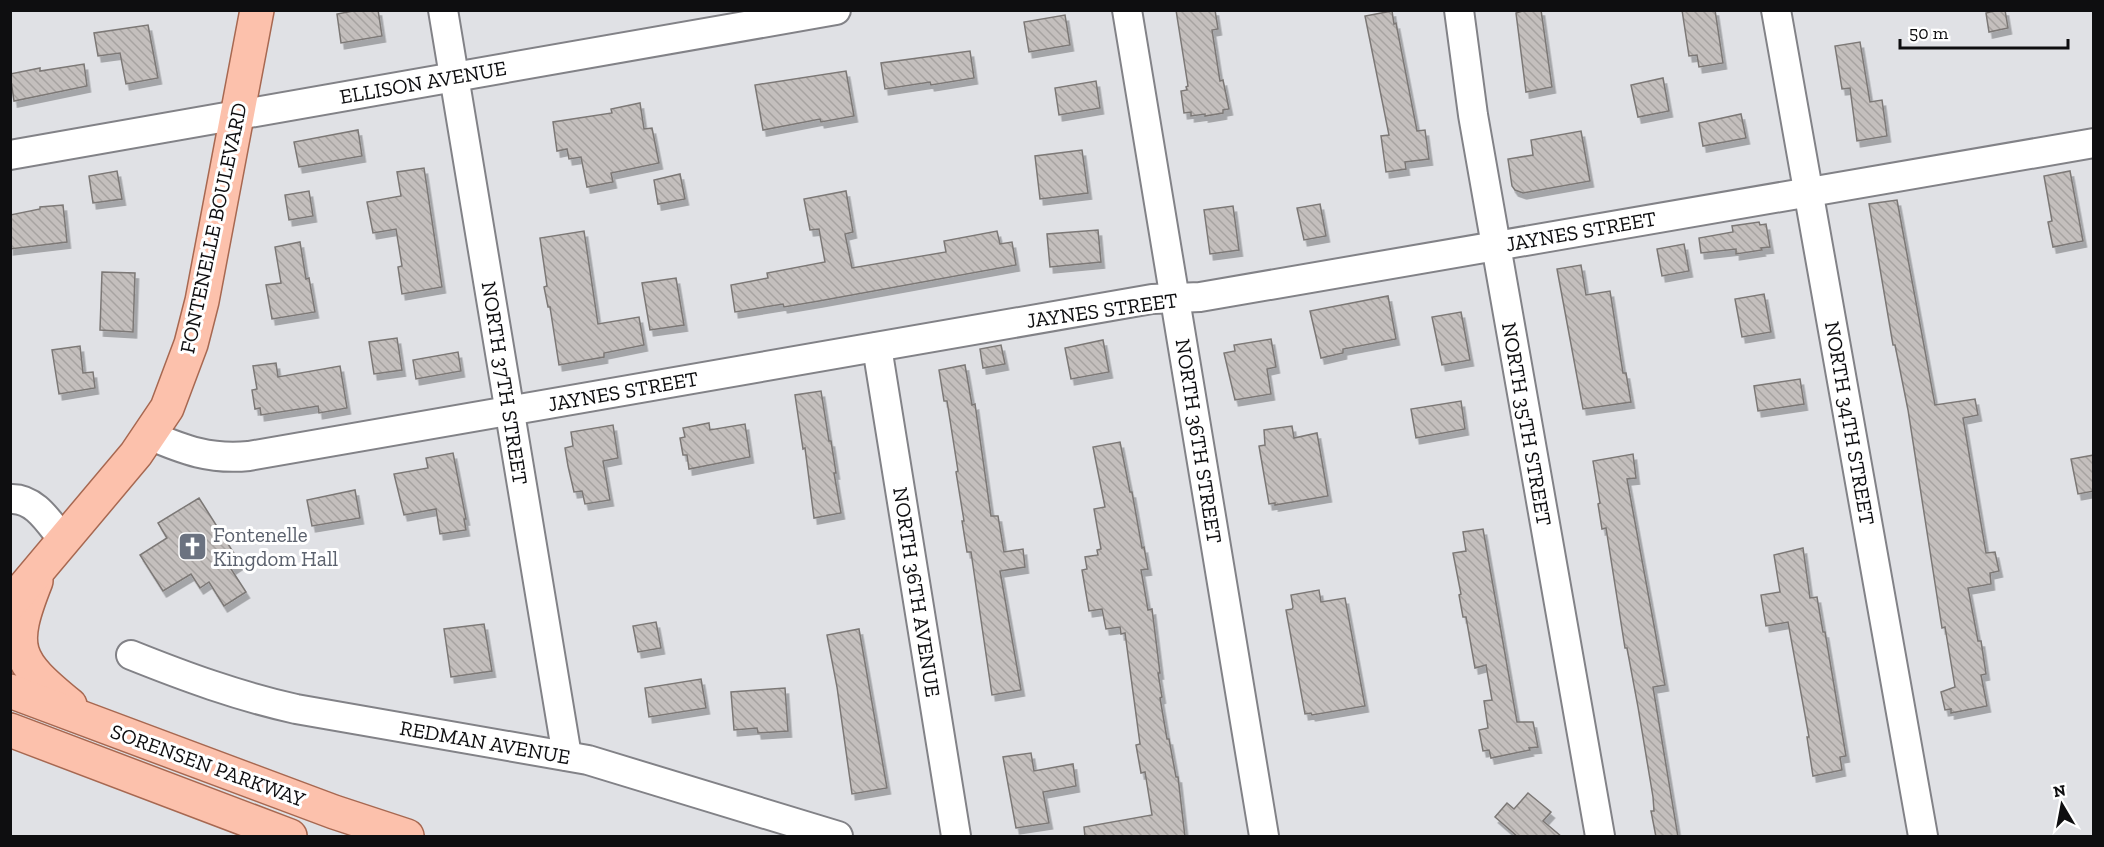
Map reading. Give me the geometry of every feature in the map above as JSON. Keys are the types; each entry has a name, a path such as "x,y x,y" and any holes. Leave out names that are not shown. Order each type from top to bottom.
{"main road":[{"name":"FONTENELLE BOULEVARD","path":"10,604 136,454 166,408 191,344 202,301 257,10"},
{"path":"41,568 21,621 19,640 22,653 29,667 41,681 90,721"},
{"name":"SORENSEN PARKWAY","path":"10,691 407,837"},
{"name":"SORENSEN PARKWAY","path":"10,730 290,837"}],"street":[{"name":"NORTH 37TH STREET","path":"443,10 567,756"},
{"name":"ELLISON AVENUE","path":"10,154 836,10"},
{"name":"NORTH 36TH STREET","path":"1127,10 1264,837"},
{"name":"NORTH 35TH STREET","path":"1459,10 1473,115 1600,837"},
{"name":"NORTH 34TH STREET","path":"1776,10 1923,837"},
{"name":"JAYNES STREET","path":"149,435 196,453 211,457 234,458 1152,298 1200,297 2094,143"},
{"name":"NORTH 36TH AVENUE","path":"877,347 956,837"},
{"path":"10,499 26,500 38,509 64,541"},
{"name":"REDMAN AVENUE","path":"131,655 200,683 262,702 588,760 838,837"}],"building":[{"path":"358,10 378,10 382,36 341,43 337,14"},
{"path":"1176,10 1215,10 1218,29 1212,30 1220,81 1223,80 1229,109 1223,110 1223,113 1191,116 1191,112 1184,113 1181,91 1187,90 1188,86"},
{"path":"1541,10 1552,87 1526,92 1516,13"},
{"path":"1682,10 1715,10 1723,63 1699,67 1697,55 1689,56"},
{"path":"2005,10 2008,28 1989,32 1986,13"},
{"path":"1392,11 1417,131 1425,130 1429,159 1405,162 1406,169 1386,172 1381,136 1389,135 1365,16"},
{"path":"1065,15 1070,45 1029,52 1024,22"},
{"path":"148,25 158,78 126,84 120,53 98,56 94,33"},
{"path":"1860,42 1870,102 1882,100 1887,136 1857,141 1850,88 1842,89 1835,46"},
{"path":"970,51 974,78 885,89 881,63"},
{"path":"84,64 87,86 14,101 10,74 40,68 40,71"},
{"path":"846,71 854,116 821,122 820,119 763,130 755,85"},
{"path":"1663,78 1669,111 1638,117 1631,85"},
{"path":"1096,81 1100,108 1059,115 1055,88"},
{"path":"640,103 644,129 652,128 659,163 611,173 613,182 587,187 581,157 569,159 567,149 557,151 553,122 612,113 611,109"},
{"path":"1741,114 1746,138 1703,146 1699,123"},
{"path":"358,130 362,156 299,167 294,142"},
{"path":"1581,131 1590,181 1523,193 1515,190 1512,186 1508,159 1533,155 1531,140"},
{"path":"1082,150 1088,193 1040,199 1035,156"},
{"path":"424,168 442,287 402,294 398,267 402,266 396,229 373,233 367,202 401,196 397,172"},
{"path":"117,171 122,199 93,203 89,176"},
{"path":"2070,171 2083,241 2053,247 2048,222 2052,221 2044,176"},
{"path":"680,174 685,199 658,204 654,180"},
{"path":"309,191 313,216 289,220 285,195"},
{"path":"846,191 853,232 845,234 852,268 946,252 944,241 997,231 1000,244 1012,242 1016,265 784,307 783,304 735,312 731,285 768,278 767,273 825,262 819,229 810,230 804,199"},
{"path":"1897,200 1935,405 1975,399 1978,415 1963,418 1986,553 1995,552 1999,571 1990,573 1991,584 1968,588 1978,641 1981,641 1986,674 1981,675 1987,706 1951,713 1951,709 1945,710 1941,692 1955,687 1945,627 1942,628 1908,410 1895,345 1893,345 1869,204"},
{"path":"1320,204 1326,236 1304,240 1297,208"},
{"path":"63,205 67,242 10,249 10,215 40,209 40,207"},
{"path":"1233,206 1239,250 1210,254 1204,210"},
{"path":"1759,222 1760,225 1766,224 1770,247 1736,254 1736,249 1701,253 1699,238 1733,232 1732,226"},
{"path":"1098,230 1101,262 1050,267 1047,234"},
{"path":"584,231 598,324 639,317 644,345 604,353 604,357 559,365 550,307 548,307 544,287 547,286 540,238"},
{"path":"300,242 306,279 309,278 315,312 272,319 266,285 281,283 275,247"},
{"path":"1684,244 1689,271 1662,276 1657,249"},
{"path":"1581,265 1586,295 1610,291 1623,373 1626,373 1631,402 1583,409 1557,269"},
{"path":"102,272 135,273 133,332 100,330"},
{"path":"676,278 684,325 650,330 642,283"},
{"path":"1764,294 1771,332 1742,337 1735,299"},
{"path":"1388,296 1396,339 1343,349 1343,353 1321,358 1310,311"},
{"path":"1461,312 1470,360 1442,365 1432,317"},
{"path":"397,338 402,370 374,374 369,342"},
{"path":"1271,339 1276,367 1267,369 1271,394 1235,400 1224,353 1235,351 1234,345"},
{"path":"1103,340 1109,372 1071,379 1065,348"},
{"path":"1001,345 1005,364 983,368 980,349"},
{"path":"80,346 83,373 93,372 95,388 59,394 52,350"},
{"path":"458,352 461,371 416,379 413,360"},
{"path":"276,363 278,377 340,366 347,408 319,413 318,406 261,415 260,408 255,409 252,390 257,389 253,366"},
{"path":"965,365 972,405 975,404 991,516 998,516 1004,552 1023,549 1025,567 1000,571 1021,690 992,695 971,552 967,552 962,521 964,521 956,472 958,471 947,401 944,401 939,370"},
{"path":"1800,379 1804,404 1758,411 1754,386"},
{"path":"821,391 841,513 814,518 795,395"},
{"path":"1461,401 1465,429 1416,438 1411,409"},
{"path":"709,423 710,430 745,424 750,457 689,469 687,455 683,455 680,438 685,437 683,428"},
{"path":"613,425 618,458 603,461 610,500 585,504 582,491 574,492 565,448 573,446 571,432"},
{"path":"1292,426 1294,438 1317,433 1328,496 1269,504 1259,446 1265,445 1264,430"},
{"path":"1120,442 1148,569 1141,570 1148,610 1152,609 1160,673 1158,673 1162,697 1160,698 1167,739 1169,739 1176,777 1178,777 1185,837 1085,837 1084,827 1152,815 1145,772 1141,773 1136,745 1140,744 1125,633 1121,634 1120,627 1106,629 1102,609 1089,611 1082,570 1087,569 1085,557 1098,555 1097,550 1101,549 1094,509 1105,507 1093,447"},
{"path":"453,453 466,519 464,519 466,530 440,534 436,509 404,515 394,474 428,468 426,458"},
{"path":"1633,454 1636,478 1627,479 1665,685 1653,687 1678,837 1656,837 1651,811 1654,811 1653,797 1638,707 1627,648 1625,648 1606,528 1602,529 1598,504 1600,503 1593,461"},
{"path":"2094,455 2094,491 2078,494 2071,459"},
{"path":"355,490 360,518 312,526 307,500"},
{"name":"Fontenelle Kingdom Hall","path":"199,498 240,563 231,569 246,592 224,606 209,582 200,588 191,574 163,591 140,555 167,538 158,523"},
{"path":"1483,529 1517,722 1533,722 1538,747 1491,758 1489,750 1483,751 1479,730 1488,728 1484,701 1492,700 1486,665 1475,668 1466,617 1463,617 1453,553 1466,551 1463,532"},
{"path":"1803,548 1810,598 1817,597 1823,632 1825,632 1846,756 1840,757 1842,770 1813,776 1807,737 1809,737 1788,622 1766,626 1761,595 1780,592 1774,555"},
{"path":"1319,590 1321,602 1345,598 1365,706 1312,715 1311,713 1305,714 1286,610 1293,607 1291,595"},
{"path":"656,622 661,648 638,652 633,626"},
{"path":"484,624 492,671 451,677 444,629"},
{"path":"859,629 887,788 852,794 837,687 827,635"},
{"path":"701,679 706,708 649,717 645,688"},
{"path":"785,688 788,731 758,733 757,728 734,730 731,692"},
{"path":"1031,753 1034,771 1073,764 1076,786 1043,792 1049,823 1016,828 1003,757"},
{"path":"1528,793 1551,812 1543,821 1562,837 1518,837 1495,817 1507,803 1514,809"}],"place":[{"name":"Fontenelle Kingdom Hall","path":"192,546"}]}
